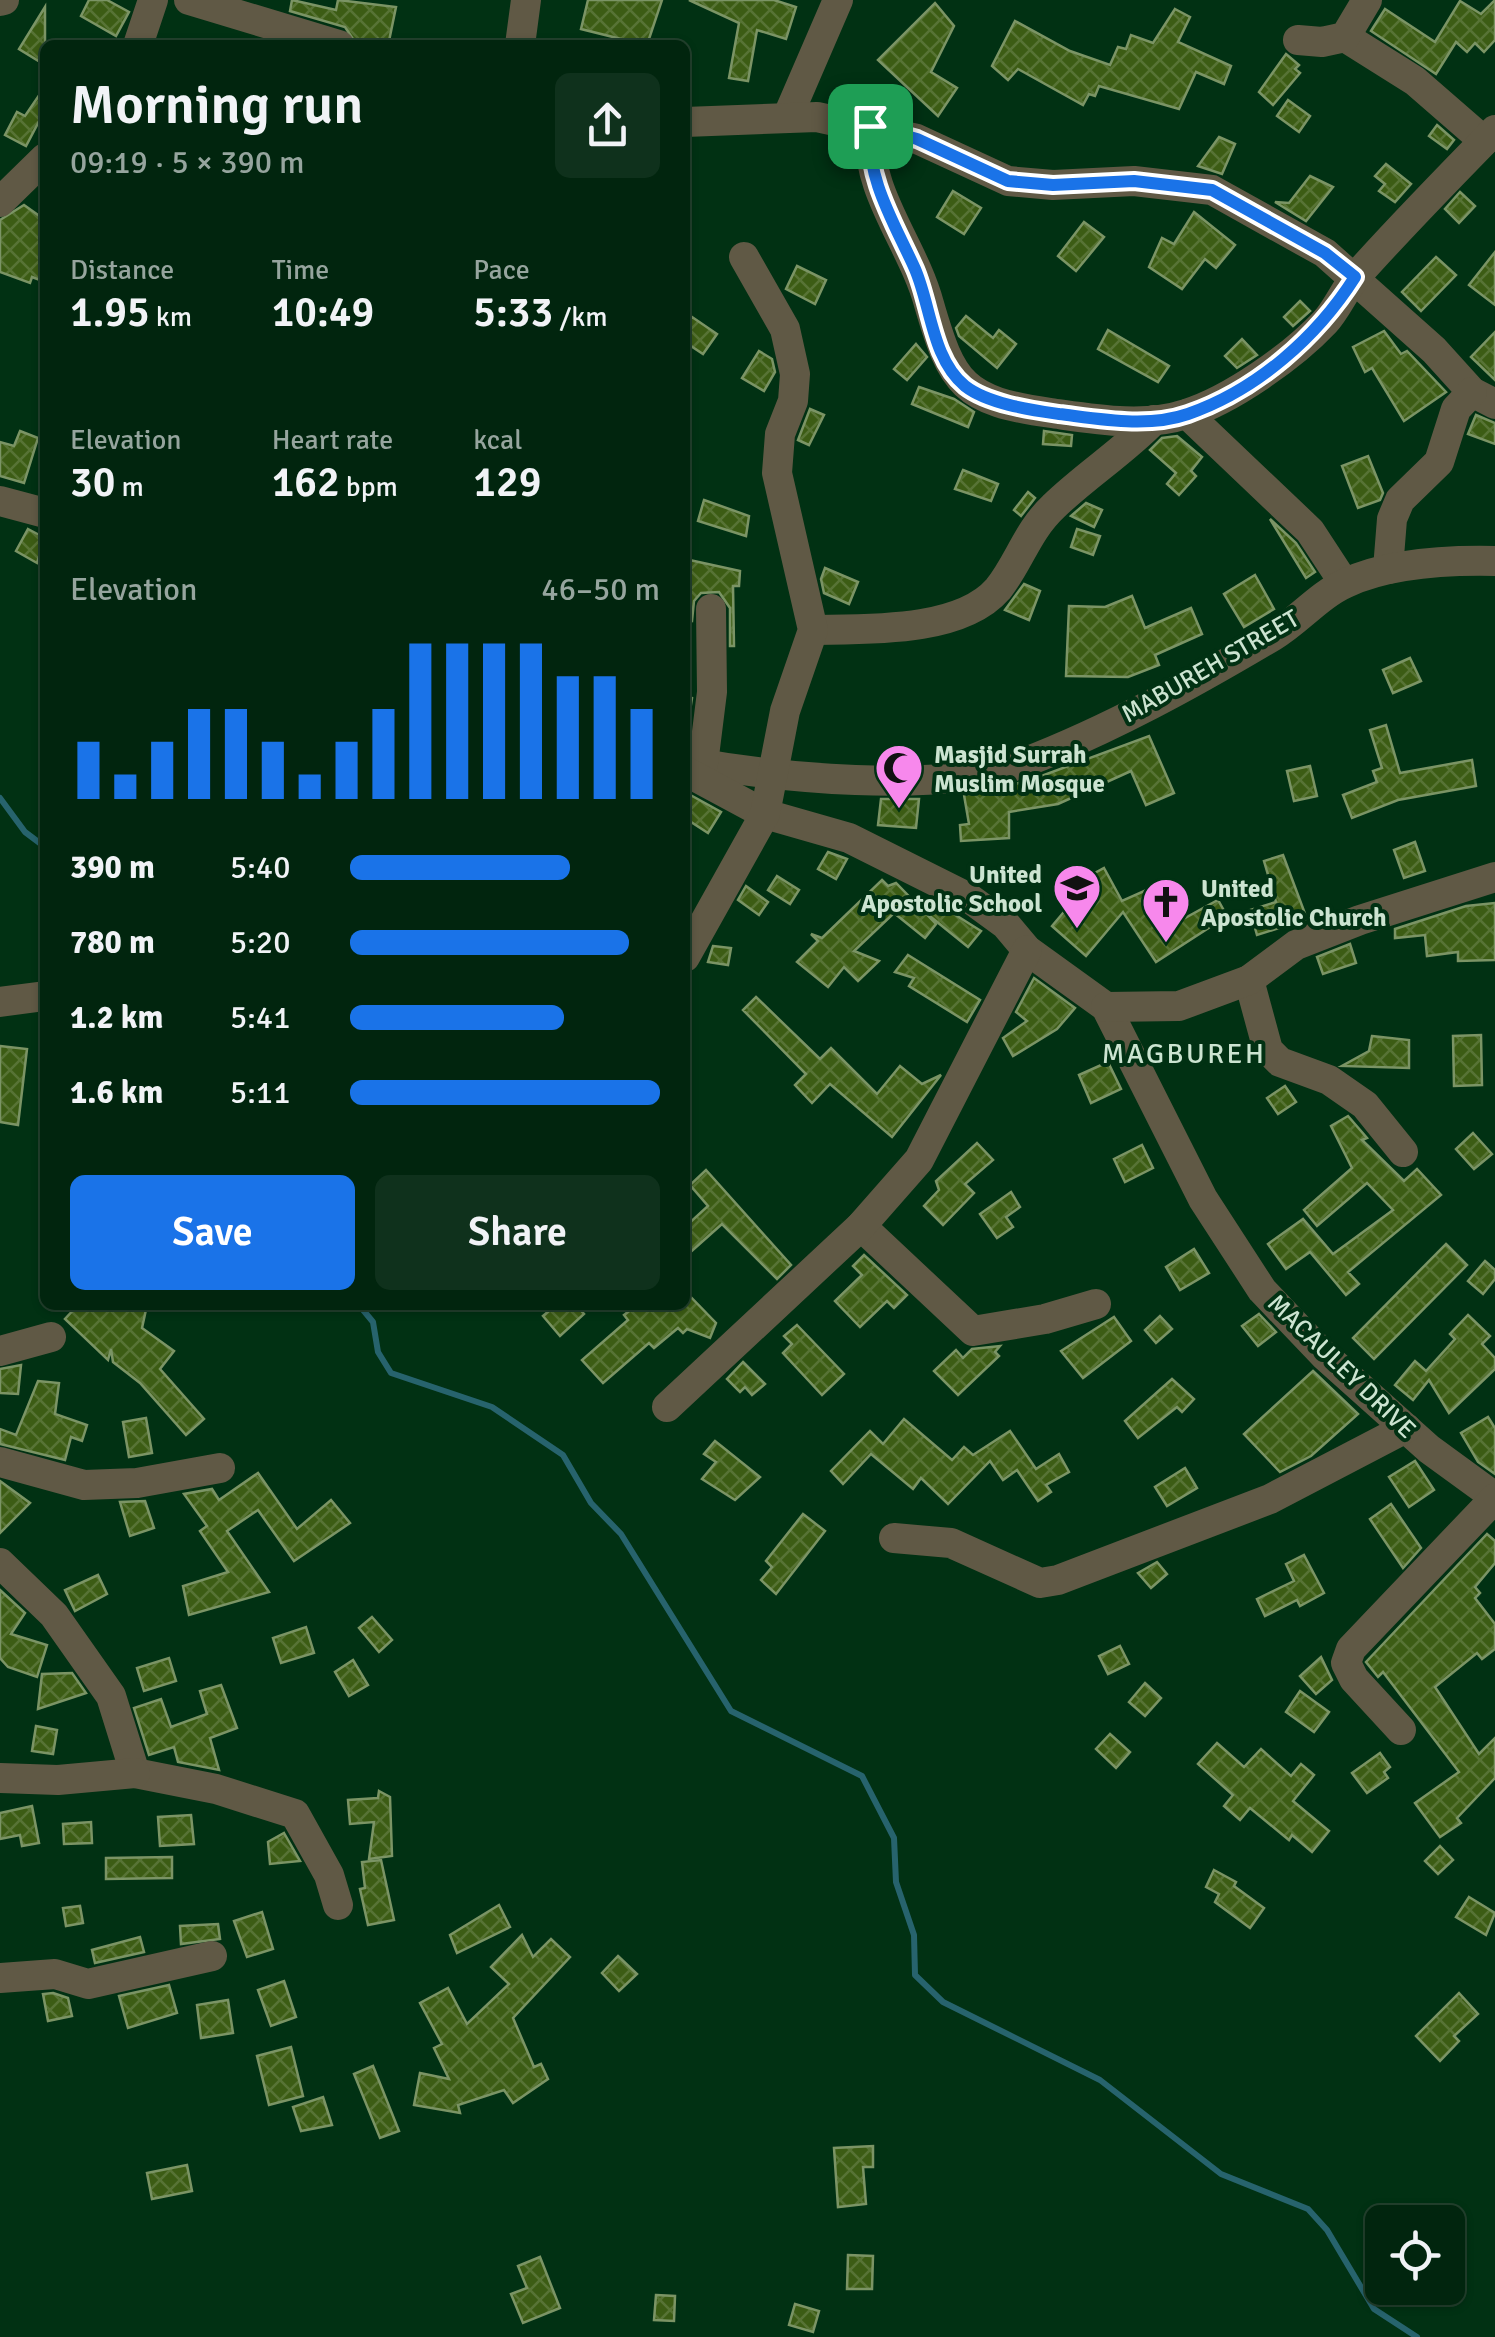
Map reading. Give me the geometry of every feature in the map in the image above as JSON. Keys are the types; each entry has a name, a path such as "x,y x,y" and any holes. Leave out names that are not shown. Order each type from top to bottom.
{"street":[{"path":"140,40 153,0"},
{"path":"190,0 322,40"},
{"path":"521,40 526,0"},
{"path":"787,118 838,0"},
{"path":"1345,37 1367,0"},
{"path":"870,126 868,150 878,188 929,304 933,330 950,368 965,386 1038,411 1105,420 1154,420 1188,414 1250,380 1304,342 1328,319 1355,277 1489,136 1345,37 1322,42 1298,40"},
{"path":"690,122 817,117 917,139 1008,181 1053,185 1134,181 1212,190 1325,253 1484,398 1456,409 1439,462 1400,500 1392,518 1388,569"},
{"path":"0,202 40,163"},
{"path":"690,948 765,814 785,710 813,630 777,472 780,434 794,401 795,374 785,329 744,257"},
{"path":"1188,414 1310,531 1344,584"},
{"path":"813,630 923,624 972,609 998,588 1024,540 1054,506 1104,468 1154,420"},
{"path":"0,501 40,512"},
{"name":"MABUREH STREET","path":"691,765 889,780 1021,764 1121,718 1260,643 1344,584 1388,569 1495,560"},
{"path":"691,765 712,692 710,610"},
{"name":"MACAULEY DRIVE","path":"691,765 765,814 849,838 900,860 969,898 1006,925 1026,950 1106,1007 1203,1199 1262,1290 1324,1355 1406,1428 1495,1498"},
{"path":"1106,1007 1179,1006 1250,980 1296,945 1495,877"},
{"path":"667,1407 861,1226 934,1136 1026,950"},
{"path":"1250,980 1268,1050 1280,1062 1330,1080 1365,1105 1403,1152"},
{"path":"0,1002 40,997"},
{"path":"861,1226 973,1330 1046,1319 1096,1304"},
{"path":"0,1351 51,1337"},
{"path":"894,1538 917,1536 951,1544 1040,1583 1058,1580 1270,1500 1406,1428"},
{"path":"0,1462 84,1485 137,1483 220,1468"},
{"path":"1401,1730 1354,1680 1346,1663 1351,1648 1495,1498"},
{"path":"0,1564 54,1615 111,1696 135,1773"},
{"path":"0,1778 58,1780 135,1773 216,1789 295,1814 320,1858 338,1905"},
{"path":"0,1978 55,1974 88,1984 212,1956"}],"building":[{"path":"89,0 107,0 129,12 116,36 81,16"},
{"path":"292,0 336,10 338,0 396,7 389,40 354,40 345,27 290,11"},
{"path":"588,0 662,0 649,40 625,40 581,29"},
{"path":"689,0 774,0 796,7 786,39 757,30 748,81 729,78 739,23"},
{"path":"1495,0 1495,40 1484,52 1475,43 1467,52 1456,42 1436,74 1371,31 1385,9 1435,42 1460,1 1481,14"},
{"path":"935,3 954,26 931,72 957,88 938,116 878,60"},
{"path":"45,7 40,62 19,49"},
{"path":"1175,9 1190,17 1178,42 1231,66 1224,84 1196,72 1179,109 1099,86 1095,96 1089,94 1083,105 1018,69 1008,80 992,66 1015,21 1070,51 1110,65 1118,47 1126,49 1131,35 1153,43"},
{"path":"1286,54 1299,65 1295,69 1300,73 1273,105 1259,92"},
{"path":"40,94 40,119 26,146 5,135 17,112 25,116"},
{"path":"1288,100 1310,116 1299,132 1277,116"},
{"path":"1437,125 1454,140 1447,149 1429,136"},
{"path":"1219,137 1235,144 1222,174 1198,166"},
{"path":"1386,164 1411,184 1395,202 1379,191 1385,184 1375,176"},
{"path":"1310,176 1333,187 1306,221 1275,202 1289,203"},
{"path":"953,191 981,208 964,234 937,217"},
{"path":"1460,192 1475,206 1459,223 1445,209"},
{"path":"24,205 40,216 40,280 32,277 30,283 0,272 0,220"},
{"path":"1194,212 1235,245 1216,268 1205,259 1182,289 1149,267 1162,238 1174,244"},
{"path":"1084,222 1104,237 1076,271 1058,256"},
{"path":"1495,252 1495,305 1469,285"},
{"path":"1436,257 1456,275 1421,311 1402,292"},
{"path":"797,266 826,280 815,304 786,289"},
{"path":"1300,301 1310,311 1293,326 1284,317"},
{"path":"966,316 993,338 999,330 1016,344 997,368 959,336 956,328"},
{"path":"692,317 717,334 703,354 690,345"},
{"path":"1108,330 1169,366 1158,382 1098,349"},
{"path":"1384,331 1401,354 1407,351 1446,392 1404,421 1372,368 1365,372 1353,347"},
{"path":"1495,332 1495,380 1471,357"},
{"path":"1242,339 1257,355 1237,368 1225,356"},
{"path":"916,344 927,357 907,380 894,369"},
{"path":"759,351 772,359 775,372 764,391 742,378"},
{"path":"919,387 954,399 974,412 968,427 912,404"},
{"path":"810,409 824,415 809,445 798,440"},
{"path":"1476,415 1495,423 1495,444 1468,434"},
{"path":"20,431 38,438 24,483 0,476 0,442 14,446"},
{"path":"1044,431 1072,435 1071,446 1043,444"},
{"path":"1177,436 1202,457 1191,471 1196,476 1179,495 1167,484 1176,473 1150,450 1162,438"},
{"path":"1368,456 1383,493 1380,500 1358,508 1342,466"},
{"path":"963,470 998,484 991,501 955,489"},
{"path":"1028,492 1035,498 1021,516 1014,510"},
{"path":"704,500 749,516 746,536 698,521"},
{"path":"1086,503 1102,510 1094,527 1071,516"},
{"path":"1270,519 1296,543 1315,572 1306,578"},
{"path":"28,529 40,535 37,563 16,551"},
{"path":"1077,529 1100,536 1093,555 1071,547"},
{"path":"690,560 740,571 739,586 733,586 734,646 730,646 730,608 719,592 701,593 694,601 692,621"},
{"path":"825,568 858,582 849,604 824,593 821,579"},
{"path":"1255,575 1274,609 1244,627 1224,594"},
{"path":"1024,584 1040,591 1029,620 1005,610"},
{"path":"1132,596 1145,628 1191,608 1202,634 1155,655 1159,665 1128,677 1066,676 1069,606 1105,607"},
{"path":"1410,658 1421,681 1393,693 1383,670"},
{"path":"1386,725 1400,773 1472,760 1476,786 1398,800 1352,818 1343,795 1377,782 1373,771 1382,768 1370,730"},
{"path":"1149,736 1174,793 1146,805 1131,771 1058,804 1009,812 1009,838 961,841 960,825 969,824 964,795 1028,781"},
{"path":"1310,766 1317,796 1294,801 1287,771"},
{"path":"690,795 721,812 708,833 690,821"},
{"name":"Masjid Surrah Muslim Mosque","path":"881,799 919,799 916,828 878,825"},
{"path":"1415,842 1425,871 1404,878 1394,850"},
{"path":"828,852 847,859 836,879 818,869"},
{"path":"1283,855 1307,919 1257,935 1250,910 1276,902 1264,861"},
{"path":"1104,868 1122,901 1169,880 1185,918 1218,900 1227,916 1156,962 1123,912 1086,956 1052,926 1079,894 1071,886"},
{"path":"777,876 799,890 790,904 768,890"},
{"path":"882,880 888,886 896,883 936,924 925,938 894,913 854,951 879,961 858,981 844,967 828,987 797,962 818,941 811,934 822,938"},
{"path":"746,886 768,902 759,915 738,900"},
{"path":"935,902 981,931 968,947 926,913"},
{"path":"1495,903 1495,960 1458,961 1458,952 1427,956 1425,935 1395,938 1395,929 1466,906"},
{"path":"1350,944 1356,963 1323,974 1317,957"},
{"path":"713,946 731,948 728,965 708,962"},
{"path":"908,955 980,1000 967,1022 909,986 914,978 895,972"},
{"path":"1034,978 1075,1008 1057,1029 1013,1056 1003,1038 1027,1021 1016,1012"},
{"path":"756,997 820,1059 831,1048 877,1094 900,1066 922,1084 941,1075 892,1137 830,1084 812,1103 795,1085 806,1074 743,1010"},
{"path":"1481,1035 1482,1085 1454,1086 1453,1036"},
{"path":"1372,1036 1409,1040 1409,1068 1342,1066 1369,1051"},
{"path":"0,1046 27,1049 18,1125 0,1122"},
{"path":"1108,1062 1121,1089 1091,1103 1079,1075"},
{"path":"1285,1086 1296,1102 1278,1114 1267,1098"},
{"path":"1348,1116 1367,1138 1362,1140 1404,1181 1417,1169 1441,1195 1348,1272 1359,1284 1346,1295 1310,1252 1286,1269 1268,1244 1303,1219 1333,1254 1393,1210 1367,1183 1317,1226 1304,1210 1352,1168 1331,1126"},
{"path":"1473,1133 1492,1154 1474,1169 1456,1149"},
{"path":"977,1143 993,1160 965,1184 974,1193 943,1225 924,1206 939,1190 936,1181"},
{"path":"1142,1145 1153,1168 1125,1182 1114,1159"},
{"path":"706,1170 791,1265 777,1279 722,1224 690,1253 690,1222 708,1206 690,1185"},
{"path":"1011,1192 1020,1207 1006,1217 1013,1227 997,1238 980,1214"},
{"path":"1446,1244 1467,1265 1374,1359 1353,1338"},
{"path":"1194,1249 1209,1273 1180,1290 1166,1267"},
{"path":"864,1255 907,1295 894,1308 887,1301 860,1327 835,1301 862,1275 853,1266"},
{"path":"1485,1261 1495,1270 1495,1279 1483,1294 1468,1281"},
{"path":"690,1296 716,1323 710,1338 687,1329 683,1333 678,1328 654,1348 649,1343 603,1383 582,1360 628,1320 624,1315 630,1310 690,1310"},
{"path":"73,1310 146,1310 142,1328 174,1351 160,1369 204,1419 186,1435 140,1383 113,1362 111,1349 108,1360 65,1319"},
{"path":"550,1310 580,1310 584,1314 560,1336 543,1316"},
{"path":"1259,1314 1276,1332 1258,1346 1242,1326"},
{"path":"1468,1315 1490,1336 1482,1344 1495,1358 1495,1369 1449,1413 1429,1380 1413,1400 1395,1385 1415,1361 1426,1371 1455,1339 1450,1334"},
{"path":"1160,1316 1172,1329 1156,1343 1145,1330"},
{"path":"1114,1317 1131,1341 1083,1378 1061,1351"},
{"path":"797,1325 844,1374 822,1395 783,1353 792,1344 784,1336"},
{"path":"1000,1346 995,1352 999,1356 958,1395 934,1371 956,1350 963,1358 972,1349"},
{"path":"743,1362 765,1384 752,1395 745,1387 740,1392 727,1379"},
{"path":"21,1365 18,1394 0,1393 0,1369"},
{"path":"1313,1371 1358,1414 1311,1456 1280,1472 1244,1434"},
{"path":"1172,1379 1194,1399 1182,1412 1177,1407 1138,1438 1125,1421"},
{"path":"38,1381 59,1383 55,1414 87,1425 82,1441 71,1437 65,1460 0,1444 0,1429 16,1435"},
{"path":"1488,1417 1495,1428 1495,1474 1478,1462 1461,1433"},
{"path":"146,1418 152,1453 129,1457 123,1422"},
{"path":"904,1419 952,1460 964,1447 973,1455 1010,1431 1036,1469 1059,1454 1069,1472 1046,1485 1051,1492 1038,1501 1017,1470 1003,1480 990,1461 948,1504 921,1478 913,1489 871,1454 843,1484 831,1471 870,1431 883,1444"},
{"path":"715,1441 760,1477 735,1500 702,1479 716,1462 704,1454"},
{"path":"1415,1461 1434,1490 1409,1507 1389,1477"},
{"path":"1185,1468 1197,1488 1167,1506 1155,1487"},
{"path":"258,1473 297,1529 331,1500 350,1523 294,1561 258,1510 227,1531 269,1592 189,1615 183,1586 228,1572 200,1531 207,1526 184,1494 212,1489 219,1500"},
{"path":"0,1481 30,1503 0,1533"},
{"path":"145,1501 154,1528 130,1536 120,1502"},
{"path":"1391,1504 1421,1548 1403,1568 1370,1519"},
{"path":"803,1514 825,1531 776,1594 761,1580 772,1567 766,1561"},
{"path":"1487,1534 1495,1541 1495,1563 1475,1587 1480,1593 1475,1598 1495,1624 1495,1649 1482,1659 1477,1653 1435,1687 1479,1754 1495,1738 1495,1778 1457,1818 1461,1823 1440,1837 1415,1803 1459,1772 1383,1672 1378,1677 1366,1662"},
{"path":"1304,1555 1324,1593 1300,1606 1297,1600 1265,1616 1257,1599 1294,1581 1286,1564"},
{"path":"1157,1562 1167,1574 1151,1588 1138,1573"},
{"path":"98,1575 107,1594 75,1611 65,1590"},
{"path":"0,1590 25,1613 11,1634 47,1645 37,1677 8,1667 0,1658"},
{"path":"372,1617 392,1640 379,1652 359,1628"},
{"path":"306,1627 314,1653 281,1663 273,1638"},
{"path":"1120,1646 1129,1664 1108,1674 1099,1656"},
{"path":"1321,1657 1332,1680 1316,1694 1300,1676"},
{"path":"169,1658 176,1681 144,1691 137,1668"},
{"path":"353,1660 368,1685 349,1696 335,1672"},
{"path":"72,1673 86,1693 38,1709 42,1674"},
{"path":"1145,1683 1161,1698 1145,1716 1129,1702"},
{"path":"221,1685 237,1728 210,1738 219,1770 178,1762 174,1747 149,1755 134,1708 161,1699 171,1727 207,1714 200,1691"},
{"path":"1300,1691 1329,1712 1314,1732 1286,1712"},
{"path":"36,1726 57,1730 53,1754 32,1751"},
{"path":"1110,1734 1130,1752 1116,1768 1096,1749"},
{"path":"1217,1743 1244,1767 1261,1749 1291,1776 1301,1764 1314,1775 1293,1801 1329,1831 1312,1852 1292,1835 1289,1840 1250,1808 1240,1820 1224,1806 1233,1795 1198,1764"},
{"path":"1380,1753 1390,1767 1384,1772 1388,1778 1367,1793 1352,1773"},
{"path":"379,1791 390,1797 392,1856 369,1859 374,1822 350,1824 348,1800 378,1798"},
{"path":"32,1806 39,1843 22,1846 20,1835 0,1839 0,1813"},
{"path":"191,1815 194,1844 160,1846 158,1817"},
{"path":"91,1822 92,1843 64,1844 63,1824"},
{"path":"284,1833 300,1861 270,1864 268,1842"},
{"path":"1440,1846 1453,1860 1438,1874 1425,1861"},
{"path":"172,1857 172,1878 106,1879 106,1858"},
{"path":"381,1860 394,1920 368,1925 360,1889 365,1888 362,1862"},
{"path":"1214,1870 1236,1882 1234,1886 1264,1908 1250,1928 1215,1902 1219,1894 1206,1887"},
{"path":"1469,1897 1495,1913 1486,1935 1456,1917"},
{"path":"499,1905 510,1927 457,1953 450,1935"},
{"path":"80,1906 83,1923 66,1926 63,1908"},
{"path":"262,1912 273,1949 247,1957 234,1921"},
{"path":"218,1924 220,1939 181,1944 180,1926"},
{"path":"522,1935 533,1957 551,1939 570,1957 513,2018 534,2067 541,2064 548,2079 513,2103 504,2090 458,2105 460,2113 414,2105 420,2073 449,2079 434,2048 442,2044 420,2003 448,1988 467,2024 509,1984 491,1967"},
{"path":"140,1937 144,1952 95,1963 92,1950"},
{"path":"618,1956 637,1974 619,1991 602,1973"},
{"path":"284,1981 296,2017 271,2026 258,1990"},
{"path":"169,1985 177,2013 128,2028 119,1996"},
{"path":"1459,1993 1478,2014 1454,2036 1459,2041 1440,2061 1416,2036"},
{"path":"43,1994 68,1998 72,2016 48,2021"},
{"path":"228,2000 233,2033 201,2038 197,2005"},
{"path":"291,2047 303,2096 269,2105 257,2056"},
{"path":"373,2066 399,2131 380,2138 354,2074"},
{"path":"323,2097 332,2125 301,2131 293,2107"},
{"path":"873,2146 873,2167 863,2167 866,2204 838,2207 834,2148"},
{"path":"187,2165 192,2191 152,2199 147,2173"},
{"path":"848,2255 873,2256 872,2289 847,2289"},
{"path":"540,2257 560,2308 523,2323 511,2294 527,2288 518,2266"},
{"path":"656,2295 675,2296 674,2321 654,2320"},
{"path":"795,2304 819,2311 813,2332 789,2325"}],"waterway":[{"path":"0,798 25,832 40,843"},
{"path":"363,1310 373,1322 378,1352 391,1373 492,1407 563,1455 591,1503 621,1534 731,1711 862,1776 894,1838 896,1882 914,1935 915,1975 943,2002 1100,2080 1221,2174 1308,2209 1327,2230 1374,2309 1417,2337"}],"place":[{"name":"Masjid Surrah Muslim Mosque","path":"899,810"},
{"name":"United Apostolic School","path":"1077,930"},
{"name":"United Apostolic Church","path":"1166,944"}],"district":[{"name":"MAGBUREH","path":"1184,1054"}],"route":[{"path":"870,126 917,139 1008,181 1053,185 1134,181 1212,190 1325,253 1355,277 1328,319 1304,342 1250,380 1188,414 1154,420 1105,420 1038,411 977,393 965,386 950,368 933,330 929,304 878,188 868,150 870,126"}]}
